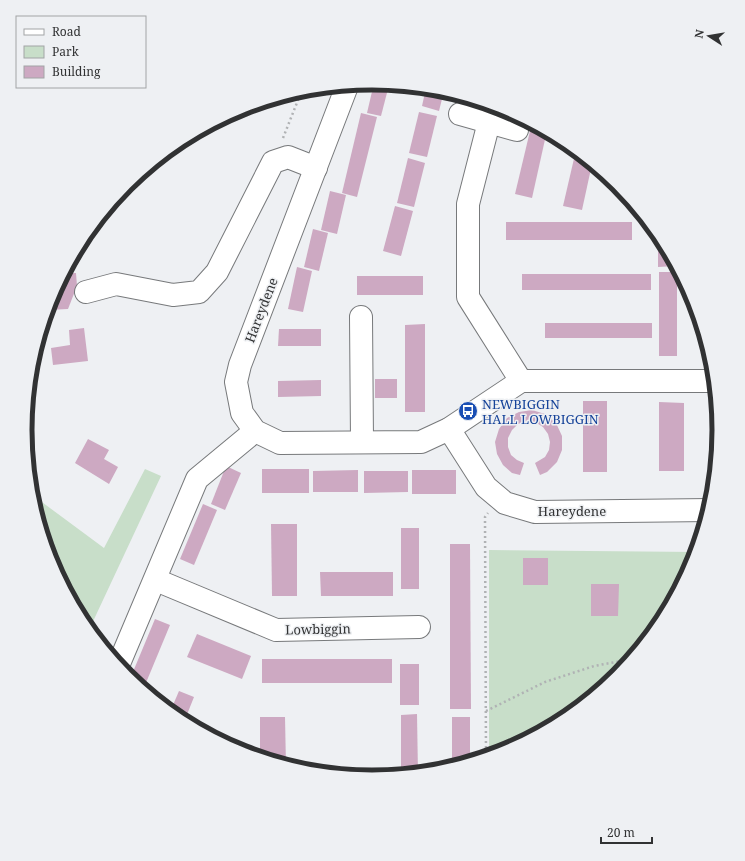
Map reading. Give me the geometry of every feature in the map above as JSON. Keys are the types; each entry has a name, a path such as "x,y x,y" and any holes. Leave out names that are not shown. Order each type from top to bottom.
{"street":[{"name":"Hareydene","path":"344,92 240,365 236,382 242,413 255,431 280,443 362,441 421,442 449,429 521,381"},
{"path":"460,114 518,130"},
{"path":"489,122 468,204 468,297 521,381 709,381"},
{"path":"86,292 116,284 173,295 199,292 217,272 273,162 288,157 316,168"},
{"path":"361,317 362,441"},
{"name":"Hareydene","path":"449,429 486,487 505,503 535,512 703,510"},
{"path":"121,660 156,580 197,479 255,431"},
{"name":"Lowbiggin","path":"156,580 276,630 419,627"}],"path":[{"path":"273,162 298,99"},
{"path":"486,751 485,516 499,498"},
{"path":"486,711 545,682 594,666 623,661"}],"green space":[{"path":"145,469 161,476 92,624 67,581 58,561 50,540 40,501 104,548"},
{"path":"489,550 690,552 678,581 656,620 629,655 597,687 562,714 523,736 489,750"}],"building":[{"path":"372,90 388,91 381,116 367,113"},
{"path":"425,94 442,98 439,111 422,106"},
{"path":"419,112 437,116 427,157 409,153"},
{"path":"361,113 377,117 357,197 342,193"},
{"path":"530,131 537,133 545,137 532,198 515,194"},
{"path":"575,156 591,169 582,210 563,206"},
{"path":"408,158 425,163 414,207 397,203"},
{"path":"330,191 346,195 337,234 321,230"},
{"path":"395,206 413,211 401,256 383,251"},
{"path":"506,222 632,222 632,240 506,240"},
{"path":"313,229 328,233 319,271 304,267"},
{"path":"658,244 670,266 658,267"},
{"path":"297,267 312,271 303,312 288,309"},
{"path":"659,272 674,272 677,278 677,356 659,356"},
{"path":"71,273 76,273 77,286 68,309 54,310"},
{"path":"522,274 651,274 651,290 522,290"},
{"path":"357,276 423,276 423,295 357,295"},
{"path":"545,323 652,323 652,338 545,338"},
{"path":"425,324 425,412 405,412 405,325"},
{"path":"84,328 88,361 53,365 51,348 70,345 69,330"},
{"path":"279,329 321,329 321,346 278,346"},
{"path":"375,379 397,379 397,398 375,398"},
{"path":"321,380 321,396 278,397 278,381"},
{"path":"583,401 607,401 607,472 583,472"},
{"path":"659,402 684,403 684,471 659,471"},
{"path":"532,410 545,414 556,423 562,436 562,450 557,462 547,472 540,475 535,463 545,457 549,450 550,442 548,434 543,427 535,422 527,421 518,424 512,430 508,438 508,447 511,455 524,463 520,475 512,473 503,465 497,454 495,442 499,429 507,418 519,412"},
{"path":"88,439 109,450 104,459 118,467 109,484 75,463"},
{"path":"226,466 241,473 225,510 211,504"},
{"path":"262,469 309,469 309,493 262,493"},
{"path":"358,470 358,492 313,492 313,471"},
{"path":"412,470 456,470 456,494 412,494"},
{"path":"364,471 408,471 408,492 364,493"},
{"path":"203,504 217,510 194,565 180,559"},
{"path":"271,524 297,524 297,596 272,596"},
{"path":"401,528 419,528 419,589 401,589"},
{"path":"450,544 470,544 471,709 450,709"},
{"path":"523,558 548,558 548,585 523,585"},
{"path":"320,572 393,572 393,596 321,596"},
{"path":"591,584 619,584 618,616 591,616"},
{"path":"155,619 170,625 145,684 133,672"},
{"path":"197,634 251,656 242,679 187,657"},
{"path":"262,659 392,659 392,683 262,683"},
{"path":"400,664 419,664 419,705 400,705"},
{"path":"179,691 194,697 186,716 172,706"},
{"path":"417,714 418,768 401,769 401,715"},
{"path":"260,717 285,717 286,759 260,752"},
{"path":"452,717 470,717 470,756 452,761"}],"place":[{"name":"NEWBIGGIN HALL LOWBIGGIN","path":"468,411"}]}
